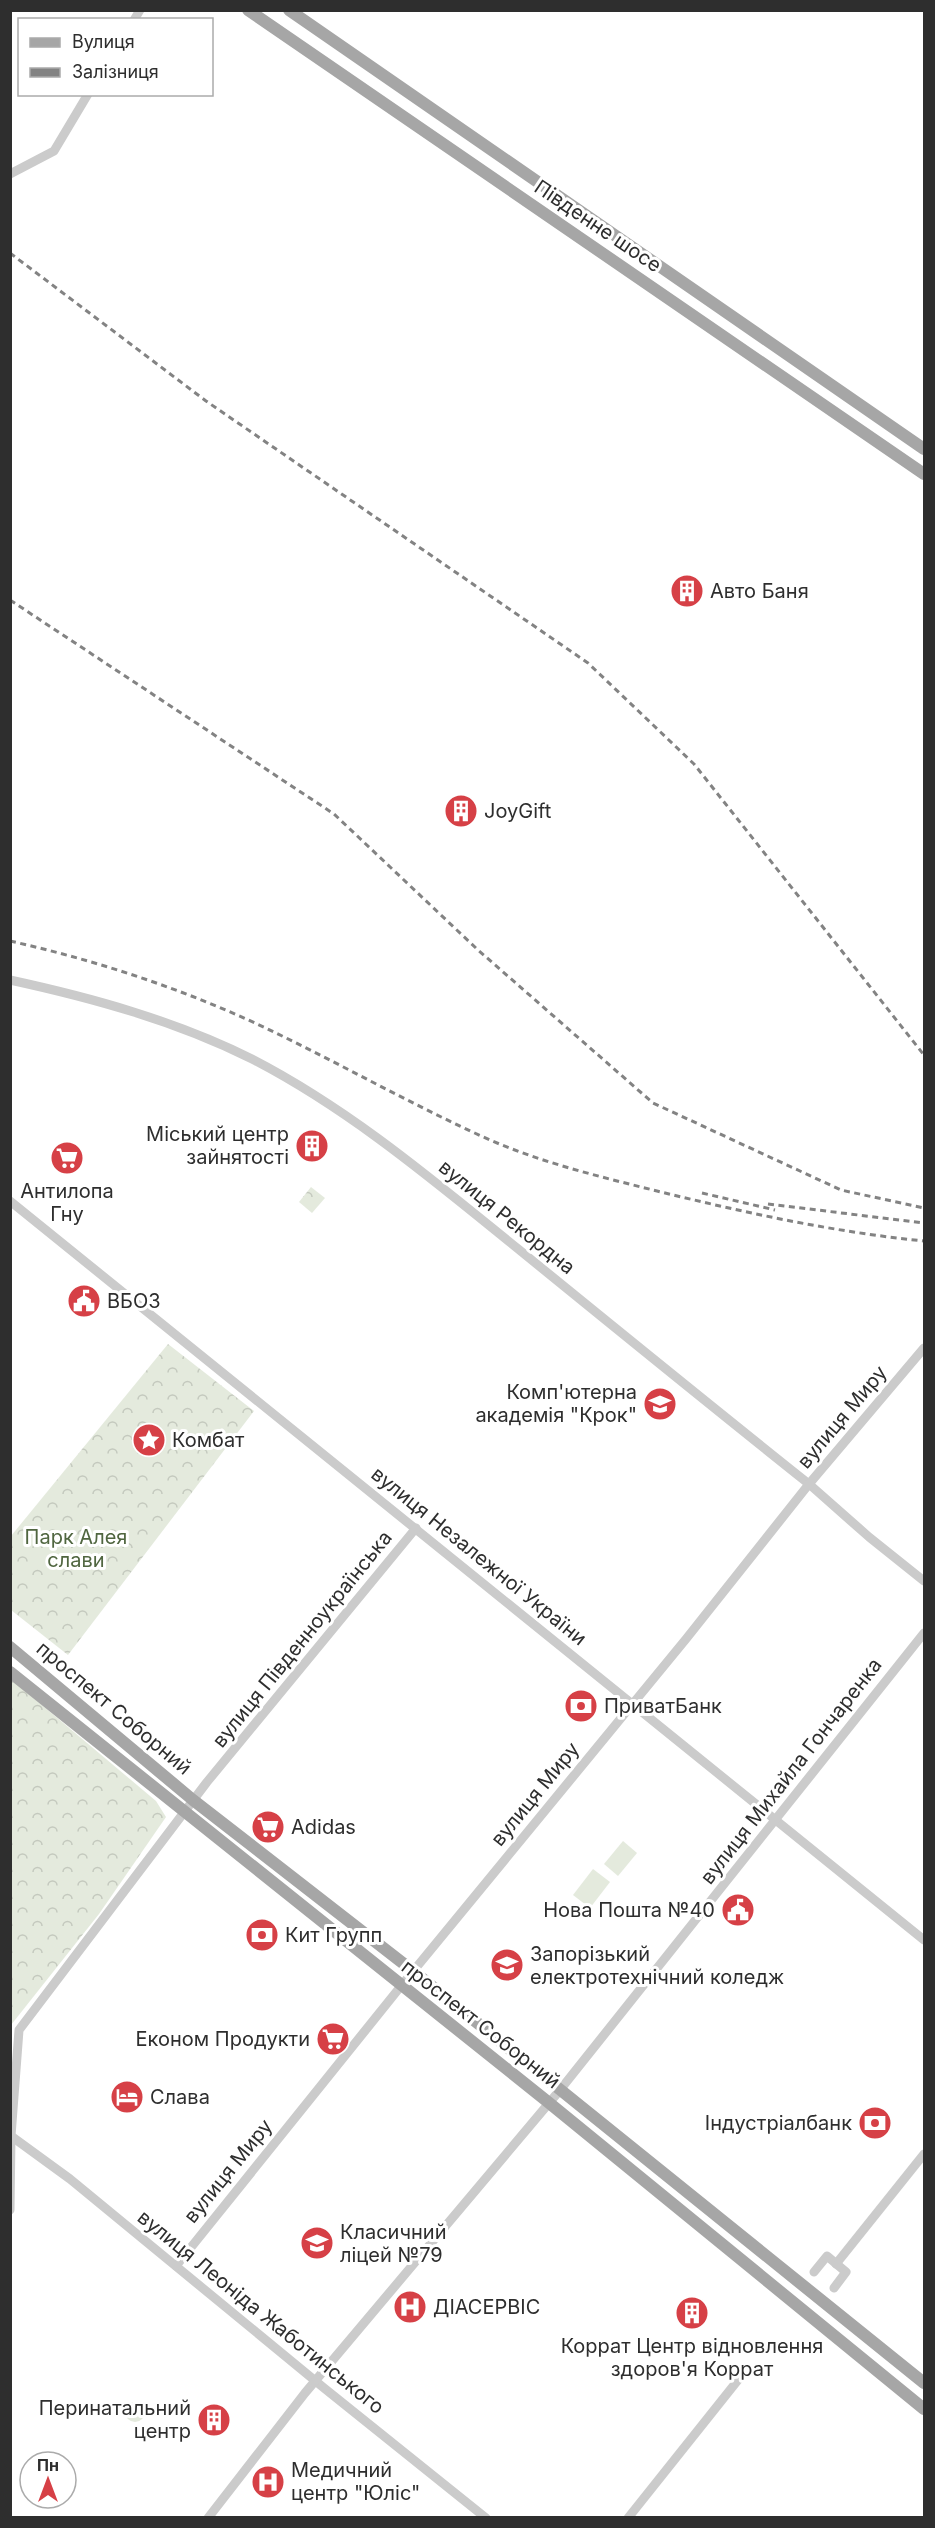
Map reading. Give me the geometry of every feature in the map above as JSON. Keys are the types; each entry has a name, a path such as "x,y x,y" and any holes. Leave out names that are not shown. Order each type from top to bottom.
{"main road":[{"name":"Південне шосе","path":"248,10 924,474"},
{"name":"Південне шосе","path":"289,10 924,449"},
{"path":"718,333 728,315"},
{"name":"проспект Соборний","path":"10,1647 193,1800 413,1971 924,2383"},
{"name":"проспект Соборний","path":"10,1672 548,2102 924,2409"}],"street":[{"path":"10,174 54,151 87,96"},
{"name":"вулиця Рекордна","path":"10,980 57,990 162,1021 250,1059 310,1091 418,1168 809,1484 869,1537 924,1581"},
{"name":"вулиця Незалежної України","path":"10,1201 924,1940"},
{"name":"вулиця Миру","path":"176,2266 413,1971 686,1639 809,1484 924,1348"},
{"name":"вулиця Південноукраїнська","path":"10,2210 11,2136 19,2030 193,1800 416,1528"},
{"name":"вулиця Михайла Гончаренка","path":"208,2517 316,2380 560,2090 924,1633"},
{"name":"вулиця Леоніда Жаботинського","path":"11,2136 69,2179 486,2517"},
{"path":"836,2264 924,2154"},
{"path":"814,2272 827,2256 846,2272 834,2288"},
{"path":"628,2517 742,2375"}],"green space":[{"path":"311,1187 325,1198 312,1213 299,1202"},
{"name":"Парк Алея слави","path":"168,1344 254,1411 68,1655 11,1610 11,1536"},
{"path":"11,1679 156,1801 166,1817 99,1914 11,2025"},
{"path":"623,1841 637,1853 618,1876 604,1864"},
{"path":"593,1869 610,1882 590,1908 573,1895"},
{"path":"135,2402 142,2405 145,2412 142,2419 135,2422 128,2419 125,2412 128,2405"}],"railway":[{"path":"10,253 206,401 588,663 694,764 924,1055"},
{"path":"10,600 334,814 478,950 653,1103 841,1190 924,1208"},
{"path":"10,941 104,966 165,986 226,1010 490,1140 551,1163 636,1186 757,1214 823,1227 924,1241"},
{"path":"702,1193 775,1210"},
{"path":"768,1204 924,1223"}],"place":[{"name":"Авто Баня","path":"687,591"},
{"name":"JoyGift","path":"461,811"},
{"name":"Міський центр зайнятості","path":"312,1146"},
{"name":"Антилопа Гну","path":"67,1158"},
{"name":"ВБОЗ","path":"84,1301"},
{"name":"Комп'ютерна академія \"Крок\"","path":"660,1404"},
{"name":"Комбат","path":"149,1440"},
{"name":"ПриватБанк","path":"581,1706"},
{"name":"Adidas","path":"268,1827"},
{"name":"Нова Пошта №40","path":"738,1910"},
{"name":"Кит Групп","path":"262,1935"},
{"name":"Запорізький електротехнічний коледж","path":"507,1965"},
{"name":"Економ Продукти","path":"333,2039"},
{"name":"Слава","path":"127,2097"},
{"name":"Індустріалбанк","path":"875,2123"},
{"name":"Класичний ліцей №79","path":"317,2243"},
{"name":"ДІАСЕРВІС","path":"410,2307"},
{"name":"Коррат Центр відновлення здоров'я Коррат","path":"692,2313"},
{"name":"Перинатальний центр","path":"214,2420"},
{"name":"Медичний центр \"Юліс\"","path":"268,2482"}]}
